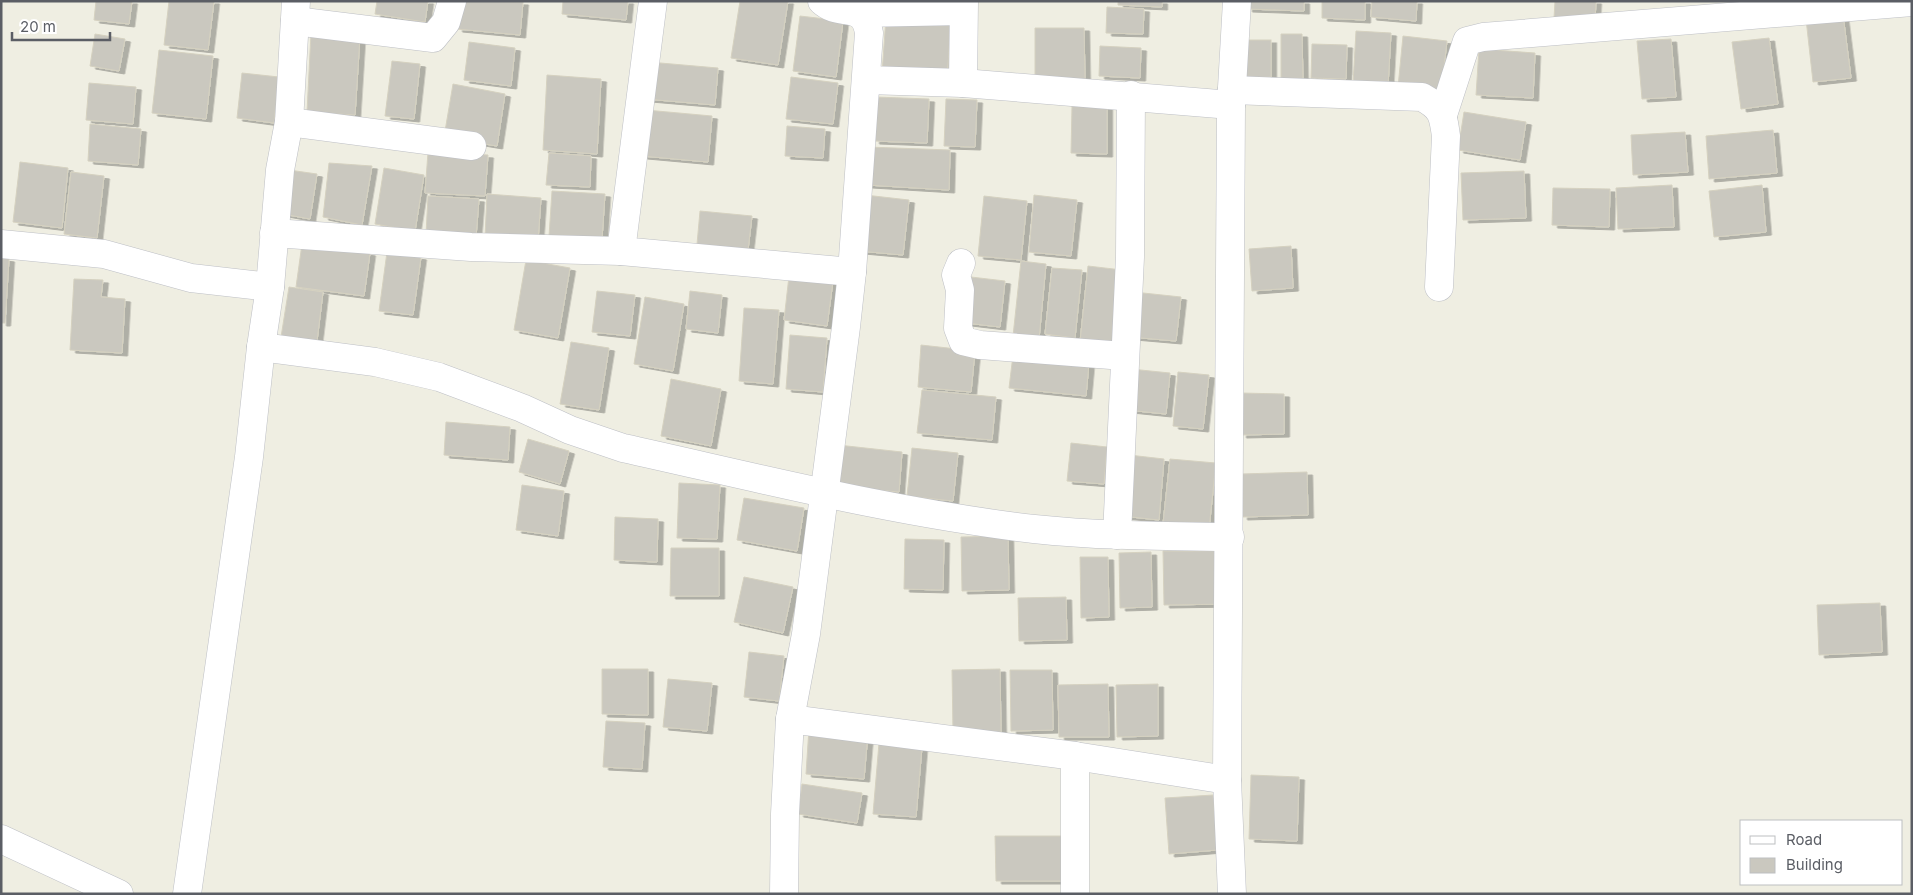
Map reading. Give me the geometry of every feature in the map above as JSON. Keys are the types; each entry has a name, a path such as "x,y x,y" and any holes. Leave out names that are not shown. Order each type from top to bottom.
{"street":[{"path":"187,894 250,457 261,346 270,287 280,170 289,122 293,7 433,38 446,22 452,1"},
{"path":"621,251 653,1"},
{"path":"822,1 861,13 964,6 963,83"},
{"path":"1232,894 1227,780 1232,98 1237,1"},
{"path":"1438,287 1446,136 1443,115 1467,42 1483,37 1912,2"},
{"path":"784,894 784,814 790,719 806,634 852,272 870,33 867,21 861,13"},
{"path":"867,80 963,83 1131,95 1232,98 1422,97 1435,104 1443,115"},
{"path":"1117,535 1130,257 1131,95"},
{"path":"289,122 472,146"},
{"path":"274,232 471,247 621,251 852,272"},
{"path":"1,244 104,254 191,278 270,287"},
{"path":"961,263 956,275 960,290 958,328 963,341 980,345 1124,356"},
{"path":"261,346 375,362 439,377 522,408 570,430 623,448 825,493 950,518 1035,529 1117,535 1230,537"},
{"path":"790,719 1075,756 1227,780"},
{"path":"1075,756 1075,894"},
{"path":"1,839 119,894"}],"building":[{"path":"96,1 132,1 129,24 94,20"},
{"path":"169,1 214,1 208,50 164,45"},
{"path":"377,1 428,1 425,22 375,14"},
{"path":"459,1 523,2 520,35 457,29"},
{"path":"563,1 628,1 626,20 562,14"},
{"path":"740,1 788,1 778,65 731,58"},
{"path":"1118,1 1162,1 1162,7 1118,5"},
{"path":"1247,1 1304,1 1304,11 1247,9"},
{"path":"1322,1 1365,1 1365,20 1322,18"},
{"path":"1372,1 1417,1 1416,21 1371,17"},
{"path":"1555,1 1596,1 1595,21 1554,18"},
{"path":"1107,7 1144,9 1143,34 1106,33"},
{"path":"1843,15 1851,78 1813,82 1806,19"},
{"path":"800,16 843,21 836,77 793,71"},
{"path":"886,17 951,22 947,78 882,74"},
{"path":"1035,28 1084,28 1085,79 1035,79"},
{"path":"1356,31 1391,33 1388,86 1353,84"},
{"path":"311,33 360,36 355,115 307,112"},
{"path":"95,34 125,39 119,71 90,66"},
{"path":"1281,34 1302,34 1303,82 1281,82"},
{"path":"1403,36 1447,41 1441,92 1398,87"},
{"path":"1769,38 1778,104 1741,109 1732,42"},
{"path":"1671,39 1676,97 1642,99 1637,41"},
{"path":"1245,40 1271,40 1271,77 1245,77"},
{"path":"469,42 515,48 511,86 464,80"},
{"path":"1312,44 1347,45 1346,79 1311,78"},
{"path":"1100,46 1141,48 1140,78 1099,76"},
{"path":"1479,49 1535,53 1533,98 1476,95"},
{"path":"159,50 213,56 206,119 152,113"},
{"path":"392,61 420,64 414,119 385,116"},
{"path":"649,62 718,68 715,105 646,99"},
{"path":"242,73 279,77 274,123 237,118"},
{"path":"547,75 601,79 597,154 543,150"},
{"path":"791,77 838,83 833,124 786,119"},
{"path":"89,83 136,87 133,124 86,120"},
{"path":"453,84 505,94 497,146 444,137"},
{"path":"876,97 929,99 927,143 874,141"},
{"path":"946,99 977,100 975,147 944,146"},
{"path":"1072,106 1107,107 1107,154 1071,153"},
{"path":"646,110 712,116 708,162 642,156"},
{"path":"1464,112 1526,122 1520,160 1458,150"},
{"path":"90,124 141,129 138,165 88,161"},
{"path":"787,126 825,129 823,158 785,156"},
{"path":"1773,130 1777,173 1709,179 1706,136"},
{"path":"1685,132 1688,172 1633,175 1631,135"},
{"path":"868,147 950,150 949,190 867,185"},
{"path":"428,152 488,155 485,196 425,193"},
{"path":"549,153 591,156 590,187 546,185"},
{"path":"20,162 68,168 62,228 13,222"},
{"path":"329,163 372,166 362,225 323,217"},
{"path":"384,168 424,175 415,231 375,224"},
{"path":"289,170 317,174 310,219 283,214"},
{"path":"1524,171 1526,218 1463,220 1461,173"},
{"path":"71,172 104,176 97,238 64,234"},
{"path":"1672,185 1674,227 1618,229 1616,188"},
{"path":"1762,185 1766,232 1714,237 1709,191"},
{"path":"1553,188 1610,189 1609,227 1552,225"},
{"path":"552,191 605,194 602,239 549,236"},
{"path":"487,194 541,198 538,241 485,237"},
{"path":"865,195 909,200 903,255 859,251"},
{"path":"1034,195 1077,200 1071,256 1029,252"},
{"path":"428,196 479,199 476,237 426,234"},
{"path":"984,196 1027,201 1021,260 978,256"},
{"path":"700,211 752,216 748,250 697,244"},
{"path":"302,244 370,253 364,296 296,287"},
{"path":"1291,246 1293,288 1252,291 1249,249"},
{"path":"387,252 421,257 413,315 379,311"},
{"path":"1,258 9,259 5,323 1,323"},
{"path":"526,260 570,268 558,338 514,330"},
{"path":"1021,261 1046,264 1039,339 1013,336"},
{"path":"1088,266 1122,270 1115,345 1080,342"},
{"path":"1052,268 1082,270 1075,338 1045,334"},
{"path":"789,276 833,281 827,326 784,320"},
{"path":"971,277 1005,281 1000,327 966,323"},
{"path":"74,279 103,280 101,297 125,299 122,353 70,350"},
{"path":"289,287 323,292 317,341 281,337"},
{"path":"597,291 635,295 630,336 592,332"},
{"path":"690,291 722,295 718,333 686,329"},
{"path":"1134,292 1181,297 1176,341 1130,337"},
{"path":"645,297 684,304 673,371 634,364"},
{"path":"744,308 779,310 773,384 739,381"},
{"path":"790,335 827,338 823,392 786,389"},
{"path":"571,342 609,348 599,410 560,404"},
{"path":"921,345 975,351 971,392 918,387"},
{"path":"1013,355 1089,363 1086,396 1009,388"},
{"path":"1131,369 1170,373 1166,414 1127,410"},
{"path":"1178,372 1209,375 1203,429 1173,426"},
{"path":"671,379 721,389 711,446 661,436"},
{"path":"922,390 996,397 992,440 917,433"},
{"path":"1241,393 1284,394 1284,434 1241,435"},
{"path":"446,422 510,427 508,460 444,455"},
{"path":"528,439 569,451 560,484 519,472"},
{"path":"1071,443 1107,447 1104,484 1067,481"},
{"path":"838,445 902,452 899,492 834,486"},
{"path":"912,448 958,453 953,501 907,496"},
{"path":"1129,455 1164,459 1159,520 1122,516"},
{"path":"1170,459 1216,463 1209,529 1163,524"},
{"path":"1307,472 1308,515 1242,517 1241,474"},
{"path":"679,483 720,485 717,539 677,538"},
{"path":"522,485 564,491 558,536 516,530"},
{"path":"744,498 804,508 797,551 737,540"},
{"path":"615,517 658,519 657,562 614,560"},
{"path":"1008,536 1009,590 962,591 961,537"},
{"path":"905,539 944,540 943,590 904,589"},
{"path":"671,548 719,548 719,596 670,596"},
{"path":"1163,551 1227,551 1228,604 1164,605"},
{"path":"1151,552 1152,607 1120,608 1119,553"},
{"path":"1080,557 1108,557 1109,617 1081,618"},
{"path":"744,577 793,587 783,633 734,622"},
{"path":"1066,597 1067,640 1019,641 1018,598"},
{"path":"1880,603 1882,652 1819,655 1817,605"},
{"path":"749,652 784,656 779,701 744,697"},
{"path":"602,669 648,669 648,715 602,714"},
{"path":"1000,669 1001,732 953,733 952,670"},
{"path":"1010,670 1052,670 1053,730 1011,731"},
{"path":"668,679 712,683 707,731 663,727"},
{"path":"1108,684 1109,737 1059,737 1058,685"},
{"path":"1158,684 1158,736 1117,737 1116,685"},
{"path":"606,721 645,723 642,769 603,767"},
{"path":"809,728 868,733 864,779 806,774"},
{"path":"879,743 922,747 916,817 873,814"},
{"path":"1251,775 1299,777 1297,841 1249,839"},
{"path":"802,784 862,793 857,823 798,814"},
{"path":"1213,795 1217,850 1169,854 1165,798"},
{"path":"995,836 1065,836 1065,881 996,881"}]}
